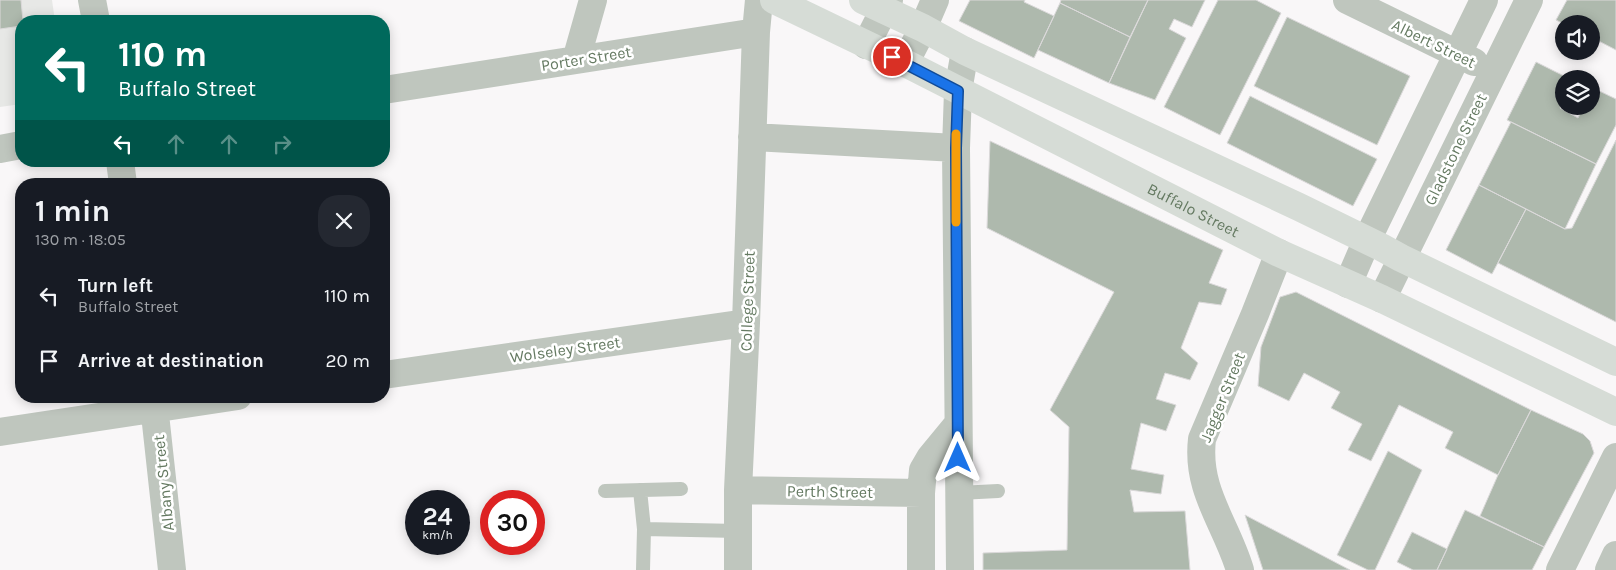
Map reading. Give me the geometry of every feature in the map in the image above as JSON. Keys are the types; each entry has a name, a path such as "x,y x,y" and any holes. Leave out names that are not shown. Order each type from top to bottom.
{"main road":[{"name":"Buffalo Street","path":"774,0 905,63 1278,253 1382,299 1616,412"},
{"path":"878,3 965,51 1290,203 1616,362"}],"street":[{"path":"92,0 95,15"},
{"path":"576,60 593,0"},
{"path":"756,32 759,0"},
{"path":"905,63 935,0"},
{"name":"Albert Street","path":"1347,0 1494,72"},
{"path":"1348,284 1367,240 1484,0"},
{"name":"Gladstone Street","path":"1382,299 1529,0"},
{"path":"866,45 878,3"},
{"name":"Porter Street","path":"390,89 756,32"},
{"name":"College Street","path":"738,570 738,490 756,32"},
{"path":"960,570 956,148 958,91 965,51"},
{"path":"752,137 956,148"},
{"path":"0,149 15,147"},
{"name":"Jagger Street","path":"1240,570 1207,491 1200,455 1202,439 1256,314 1278,253"},
{"name":"Wolseley Street","path":"390,374 746,323"},
{"path":"0,432 149,403"},
{"name":"Albany Street","path":"154,403 172,570"},
{"path":"921,570 921,493 923,470 930,458 958,424"},
{"path":"1560,570 1616,457"},
{"name":"Perth Street","path":"738,490 921,493"},
{"path":"1609,570 1616,555"}],"lane":[{"path":"605,491 681,489"},
{"path":"640,490 644,529 643,570"},
{"path":"959,493 998,491"},
{"path":"644,529 738,531"}],"shaded area":[{"path":"0,0 52,0 54,15 15,15 15,105 0,107"}],"building":[{"path":"0,0 21,0 22,15 15,15 15,27 0,29"},
{"path":"970,0 1025,0 1024,2 1054,16 1034,58 959,21"},
{"path":"1061,0 1148,0 1130,37 1060,3"},
{"path":"1148,0 1205,0 1192,27 1174,19 1169,29 1186,38 1155,100 1109,83"},
{"path":"1218,0 1256,0 1281,13 1220,135 1164,107"},
{"path":"1567,0 1616,0 1616,50 1600,42 1600,15 1559,15"},
{"path":"1060,3 1130,37 1109,83 1038,50"},
{"path":"1287,17 1410,76 1377,145 1254,86"},
{"path":"1536,62 1555,72 1555,115 1573,115 1578,118 1580,115 1600,115 1600,91 1616,99 1616,125 1596,164 1507,120"},
{"path":"1250,96 1377,159 1353,206 1227,143"},
{"path":"1511,122 1596,164 1565,229 1479,185"},
{"path":"1616,140 1616,322 1498,263 1526,209 1565,229 1572,228"},
{"path":"990,141 1223,250 1209,283 1227,289 1221,305 1199,302 1181,348 1198,363 1190,380 1165,373 1156,399 1176,405 1166,431 1141,423 1131,469 1164,475 1161,494 1130,490 1134,512 1185,511 1190,570 983,570 983,553 1067,550 1069,427 1050,410 1114,292 987,228"},
{"path":"1479,185 1526,209 1492,274 1446,250"},
{"path":"1296,292 1531,410 1498,475 1445,448 1453,432 1399,405 1371,461 1348,450 1362,424 1331,408 1340,392 1304,373 1289,401 1258,386 1261,347 1280,297"},
{"path":"1531,410 1583,434 1590,441 1594,453 1544,547 1480,516 1498,475"},
{"path":"1388,451 1422,470 1375,570 1368,570 1337,555"},
{"path":"1465,510 1544,547 1532,570 1437,570"},
{"path":"1245,515 1350,570 1263,570"},
{"path":"1412,532 1447,549 1437,570 1413,570 1397,562"}],"slow traffic":[{"path":"956,134 956,222"}],"route":[{"path":"892,57 958,91 956,148 958,458"}]}
